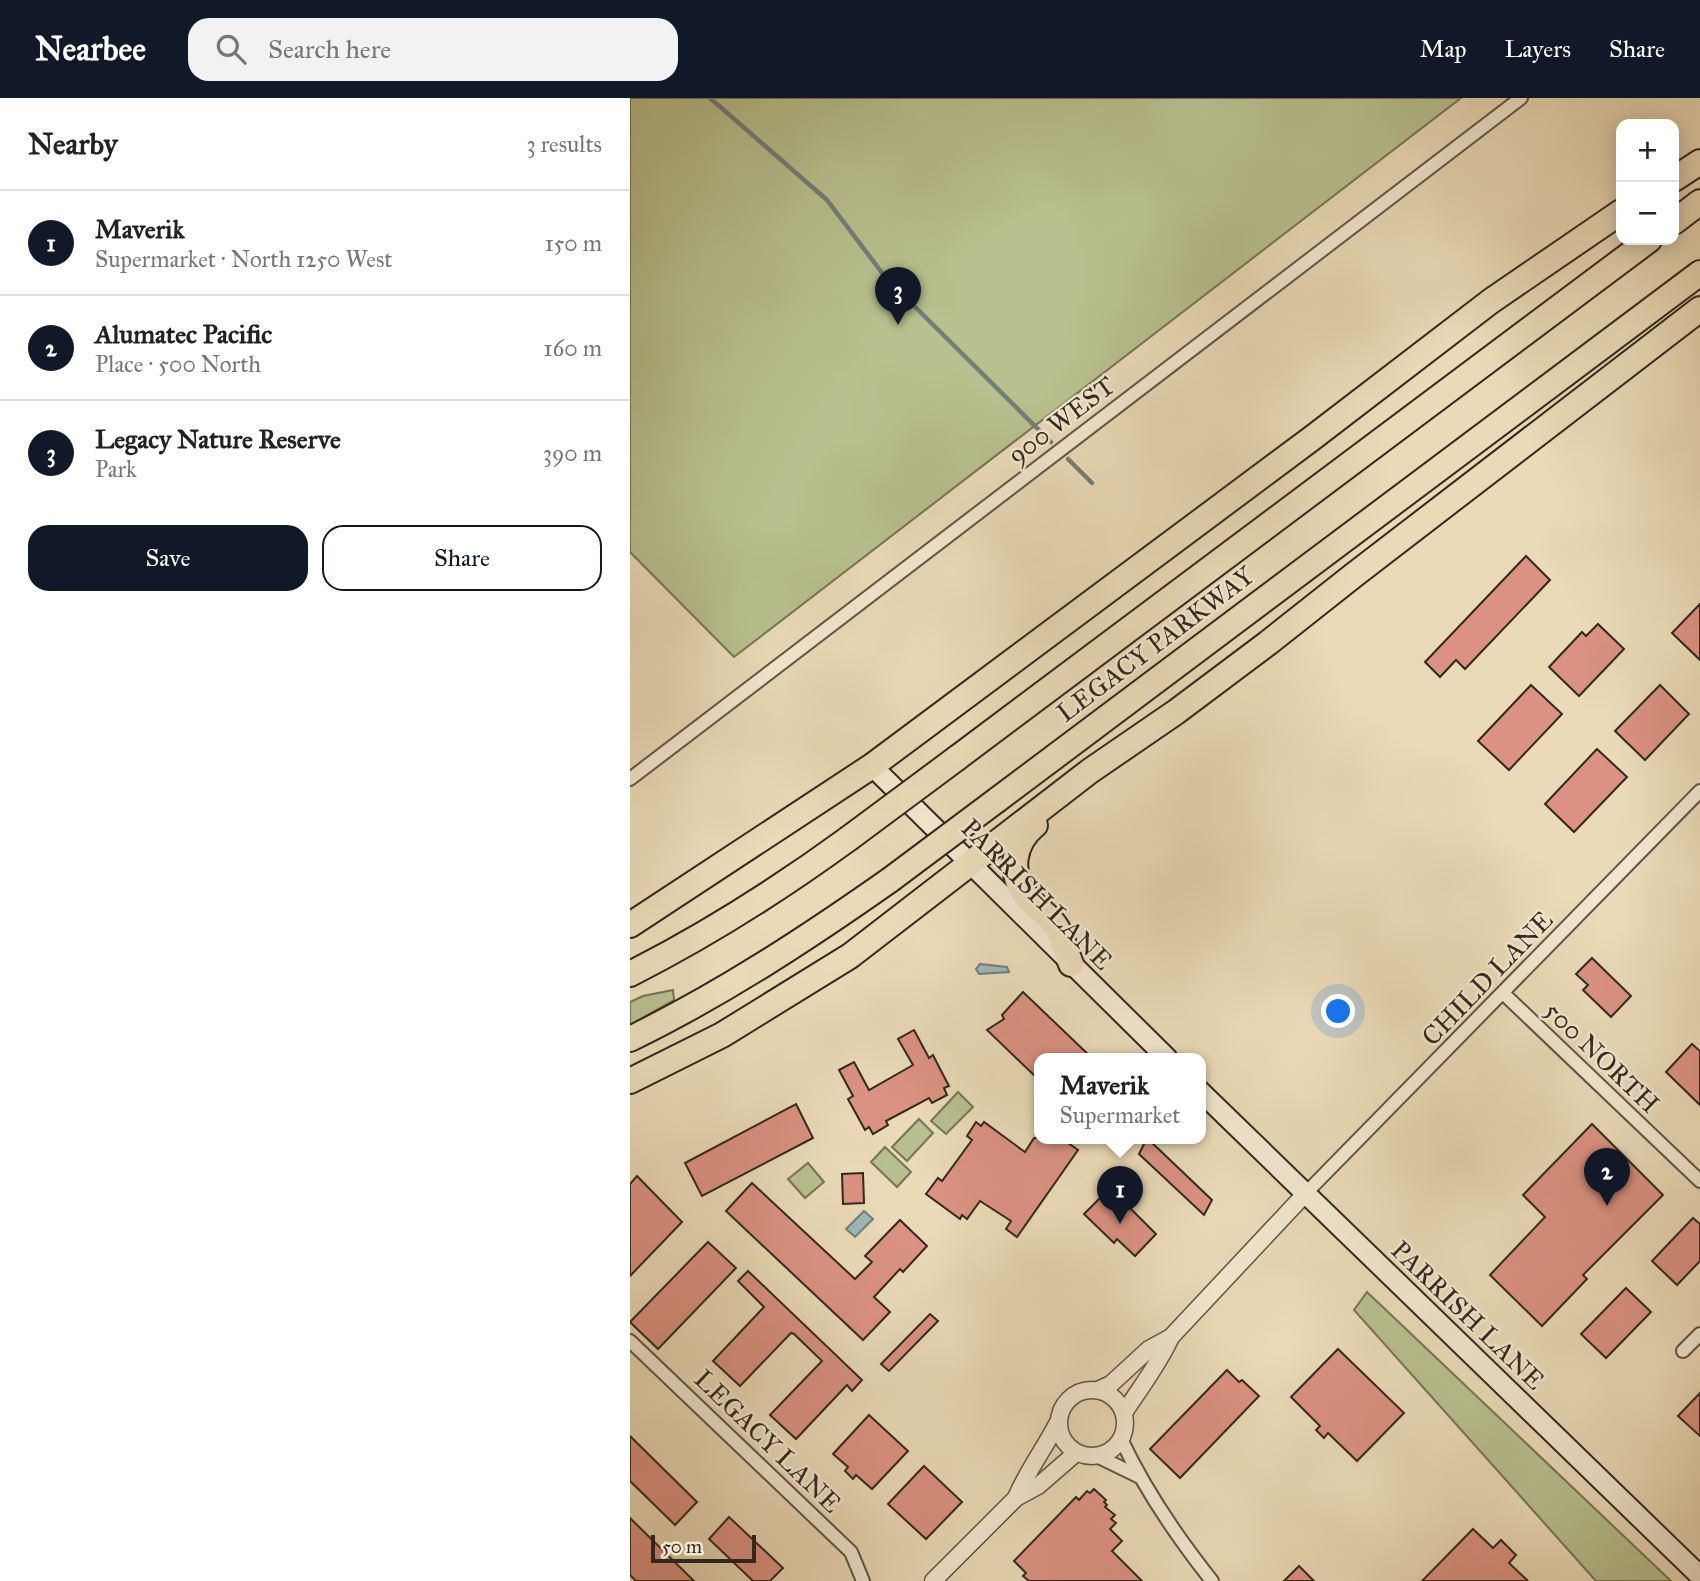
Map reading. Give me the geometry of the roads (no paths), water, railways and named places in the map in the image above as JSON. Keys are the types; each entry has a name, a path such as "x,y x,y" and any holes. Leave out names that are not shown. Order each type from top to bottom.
{"highway":[{"path":"1679,176 1700,162"},
{"path":"1679,218 1700,202"},
{"path":"630,925 872,766 1311,439 1491,301 1616,215"},
{"name":"LEGACY PARKWAY","path":"630,974 696,940 804,871 1642,245"},
{"name":"LEGACY PARKWAY","path":"630,1039 726,989 778,957 890,880 1700,273"},
{"path":"1071,964 1056,927 1025,895 1014,868 1016,850 1027,831 1176,712 1700,309"},
{"path":"630,1081 722,1035 839,963 1090,771 1176,712"},
{"path":"1013,830 1004,849 1003,875 1008,889 1029,923"}],"main road":[{"name":"PARRISH LANE","path":"872,766 1162,1053"},
{"name":"PARRISH LANE","path":"1206,1097 1700,1576"}],"street":[{"name":"900 WEST","path":"630,779 1521,98"},
{"name":"CHILD LANE","path":"1305,1194 1700,792"},
{"name":"500 NORTH","path":"1504,994 1700,1181"},
{"path":"1016,1498 1067,1401 1075,1394 1098,1390 1111,1384 1149,1349 1171,1337 1305,1194"},
{"path":"1683,1351 1700,1334"},
{"path":"1124,1413 1142,1382 1161,1360 1171,1337"},
{"name":"LEGACY LANE","path":"630,1341 851,1552 863,1581"},
{"path":"1097,1456 1117,1446 1125,1427 1124,1413 1113,1398 1098,1390"},
{"path":"1058,1422 1063,1441 1076,1453 1097,1456 1138,1476"},
{"path":"1121,1439 1138,1476 1212,1581"},
{"path":"933,1581 1016,1498 1038,1486 1076,1453"}],"water":[{"path":"980,964 1007,967 1009,972 979,974 976,969"},
{"path":"864,1211 873,1219 855,1237 846,1229"}],"waterway":[{"path":"710,98 827,200 886,278 1051,442"},
{"path":"1068,459 1092,483"}],"place":[{"name":"Legacy Nature Reserve","path":"898,325"},
{"name":"Alumatec Pacific","path":"1607,1206"},
{"name":"Maverik","path":"1120,1224"}]}
